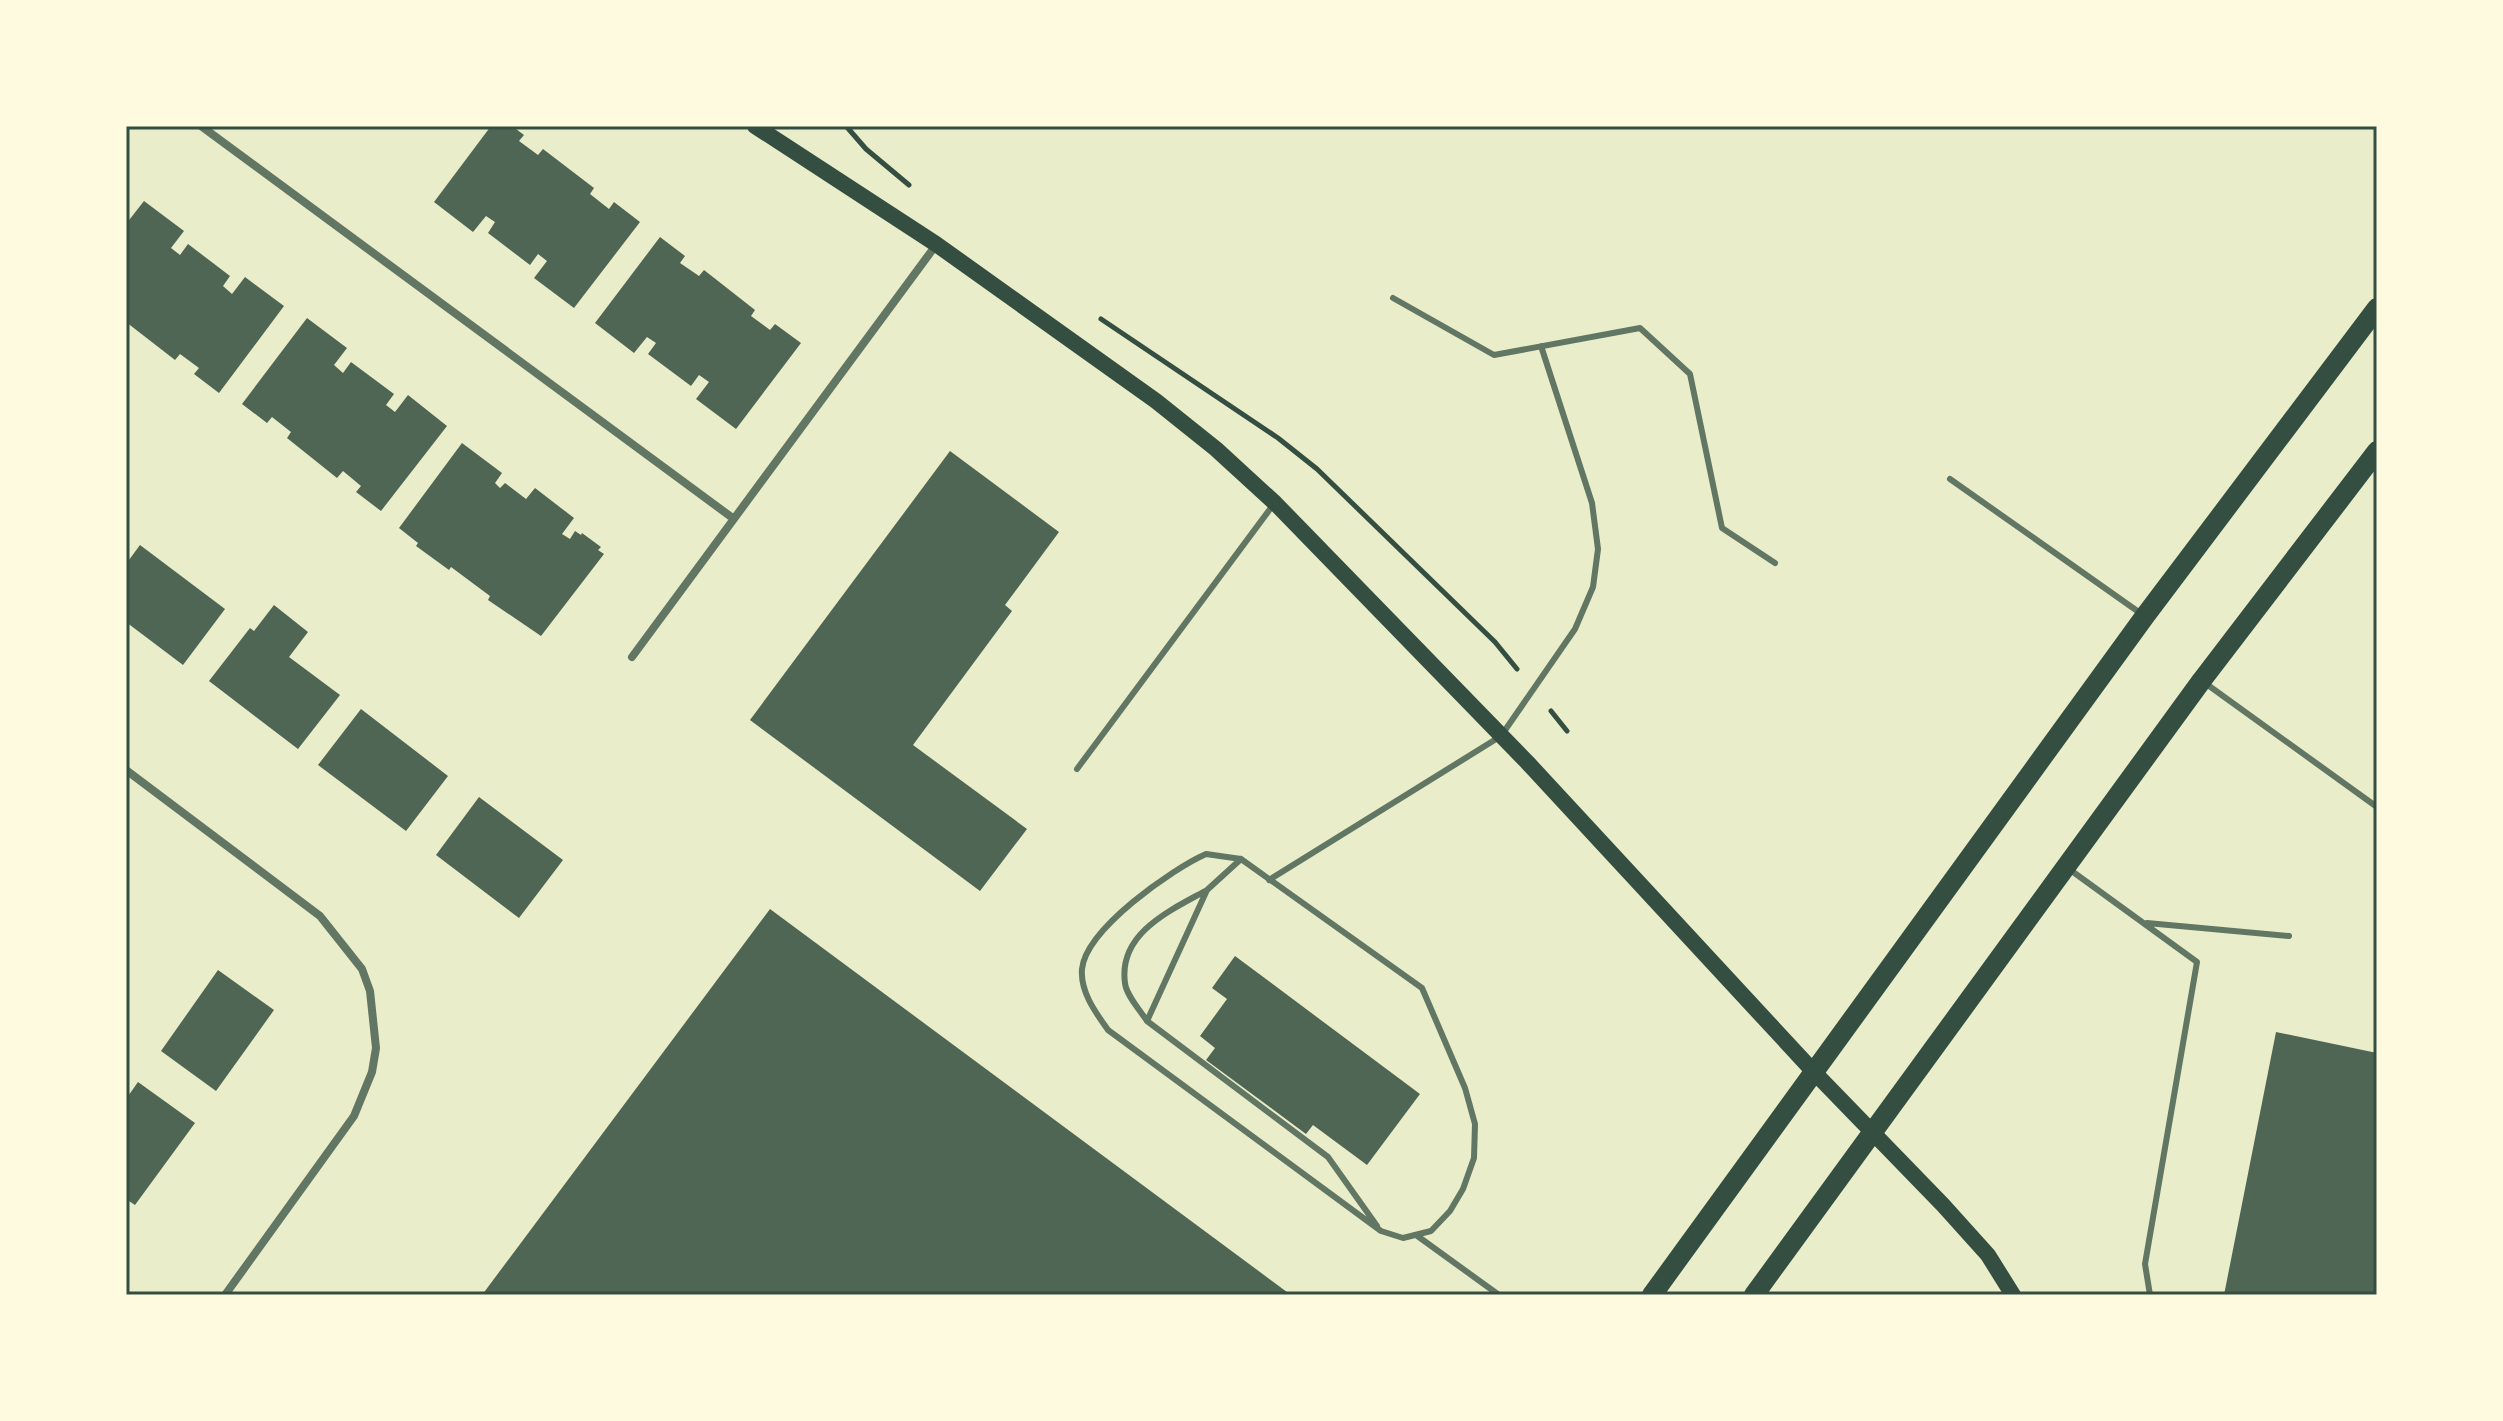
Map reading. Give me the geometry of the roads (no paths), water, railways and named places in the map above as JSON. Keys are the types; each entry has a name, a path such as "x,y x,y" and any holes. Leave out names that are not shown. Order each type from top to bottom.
{"main road":[{"path":"755,126 936,244 1156,401 1216,449 1275,503 1501,736 1813,1071 1943,1205 1988,1255 2013,1295"},
{"path":"1652,1295 2145,616 2377,308"},
{"path":"1754,1295 2202,680 2377,451"}],"street":[{"path":"201,126 734,519"},
{"path":"632,657 936,244"},
{"path":"126,770 320,916 362,969 370,991 376,1048 372,1072 354,1116 225,1295"}],"lane":[{"path":"1393,298 1494,355 1640,328 1690,374 1722,528 1775,563"},
{"path":"1269,880 1501,736 1575,629 1593,587 1598,549 1592,503 1541,346"},
{"path":"1950,479 2145,616"},
{"path":"1077,769 1275,503"},
{"path":"2202,680 2377,807"},
{"path":"1206,854 1241,859 1269,880 1422,988 1465,1088 1475,1124 1474,1158 1463,1189 1450,1211 1431,1231 1403,1238 1381,1231 1108,1030 1092,1008 1082,969 1088,952 1123,908 1187,862 1206,854"},
{"path":"1241,859 1207,890 1154,919 1136,940 1126,960 1124,986 1147,1021 1328,1157 1381,1231"},
{"path":"2067,867 2197,962 2145,1264 2150,1295"},
{"path":"1147,1021 1207,890"},
{"path":"2144,923 2289,936"},
{"path":"1416,1235 1499,1295"}]}
